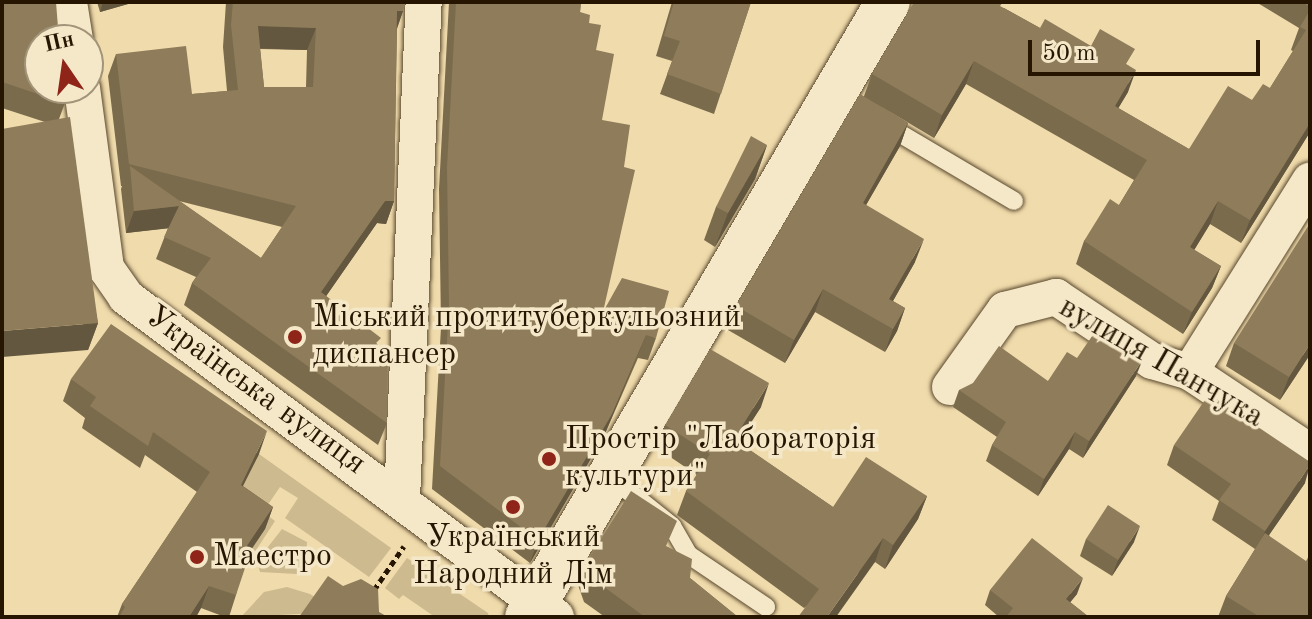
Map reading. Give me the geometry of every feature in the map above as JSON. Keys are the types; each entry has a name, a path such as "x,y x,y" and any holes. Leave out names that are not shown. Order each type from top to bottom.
{"street":[{"path":"69,2 72,24"},
{"path":"413,506 424,2"},
{"path":"539,612 612,478 854,106 888,2"},
{"name":"Українська вулиця","path":"84,104 106,268 126,297 413,506 539,612"},
{"path":"1190,372 1310,181"},
{"name":"вулиця Панчука","path":"950,387 1005,310 1056,297 1152,361 1190,372 1310,452"}],"lane":[{"path":"854,106 1014,201"},
{"path":"612,478 672,526 689,555 766,607"}],"path":[{"path":"367,600 413,506"}],"shaded area":[{"path":"259,454 391,548 369,577 285,518 298,498 280,487 263,512 275,521 247,564 223,557 244,477"},
{"path":"282,529 307,542 306,565 297,574 260,572 257,561"},
{"path":"407,558 488,613 489,617 435,617 403,595 399,599 385,588"},
{"path":"287,587 310,594 338,612 241,617 264,592"}],"building":[{"path":"2,2 56,2 58,24 24,24 24,89 2,82"},
{"path":"233,2 404,2 403,11 397,11 394,201 385,201 321,292 381,338 376,343 388,354 387,423 192,283 211,258 164,237 179,206 134,211 130,166 261,258 296,206 129,164 116,54 186,46 192,94 238,90 231,25","holes":["258,26 316,28 313,87 264,87"]},
{"path":"456,2 581,2 580,12 590,15 589,23 601,25 596,50 614,54 602,120 630,125 624,167 635,170 603,312 622,278 669,291 656,338 646,335 612,414 538,540 440,466 449,305 447,167"},
{"path":"674,2 751,2 721,94 667,74 680,41 664,36"},
{"path":"914,2 1003,2 1000,6 1040,28 1045,19 1091,46 1100,29 1135,49 1126,64 1136,70 1115,106 1189,149 1228,86 1252,100 1263,84 1270,88 1306,30 1300,27 1310,10 1310,123 1250,220 1218,201 1190,247 1221,266 1192,312 1084,241 1110,199 1119,205 1147,160 974,61 942,115 872,74"},
{"path":"860,94 908,123 863,203 924,239 889,299 905,308 893,329 823,289 794,340 736,306"},
{"path":"70,117 98,323 2,331 2,129"},
{"path":"751,136 767,145 728,213 716,207"},
{"path":"1310,223 1310,344 1289,377 1234,343"},
{"path":"111,324 267,431 241,485 273,507 236,562 246,565 236,595 209,586 189,617 119,617 125,607 122,604 210,472 153,432 148,446 90,406 96,397 71,379"},
{"path":"1097,329 1143,359 1089,441 1075,432 1044,479 992,445 1006,422 959,390 973,383 999,346 1048,381 1067,352 1077,358"},
{"path":"710,349 769,383 734,439 833,507 866,457 927,496 893,545 883,538 827,617 798,617 819,589 686,491 710,454 665,425"},
{"path":"1209,394 1310,462 1265,531 1219,500 1231,484 1174,445"},
{"path":"631,491 677,521 666,546 692,559 690,578 738,617 645,617 592,578 587,561"},
{"path":"1108,505 1140,526 1118,560 1086,539"},
{"path":"1265,533 1306,561 1310,554 1310,617 1260,617 1226,596"},
{"path":"1032,538 1083,578 1066,599 1089,617 1006,617 1013,608 990,590"},
{"path":"328,576 343,586 361,579 378,589 379,612 388,617 299,617"}],"place":[{"name":"Міський протитуберкульозний диспансер","path":"295,337"},
{"name":"Простір \"Лабораторія культури\"","path":"549,459"},
{"name":"Український Народний Дім","path":"513,507"},
{"name":"Маестро","path":"197,557"}]}
